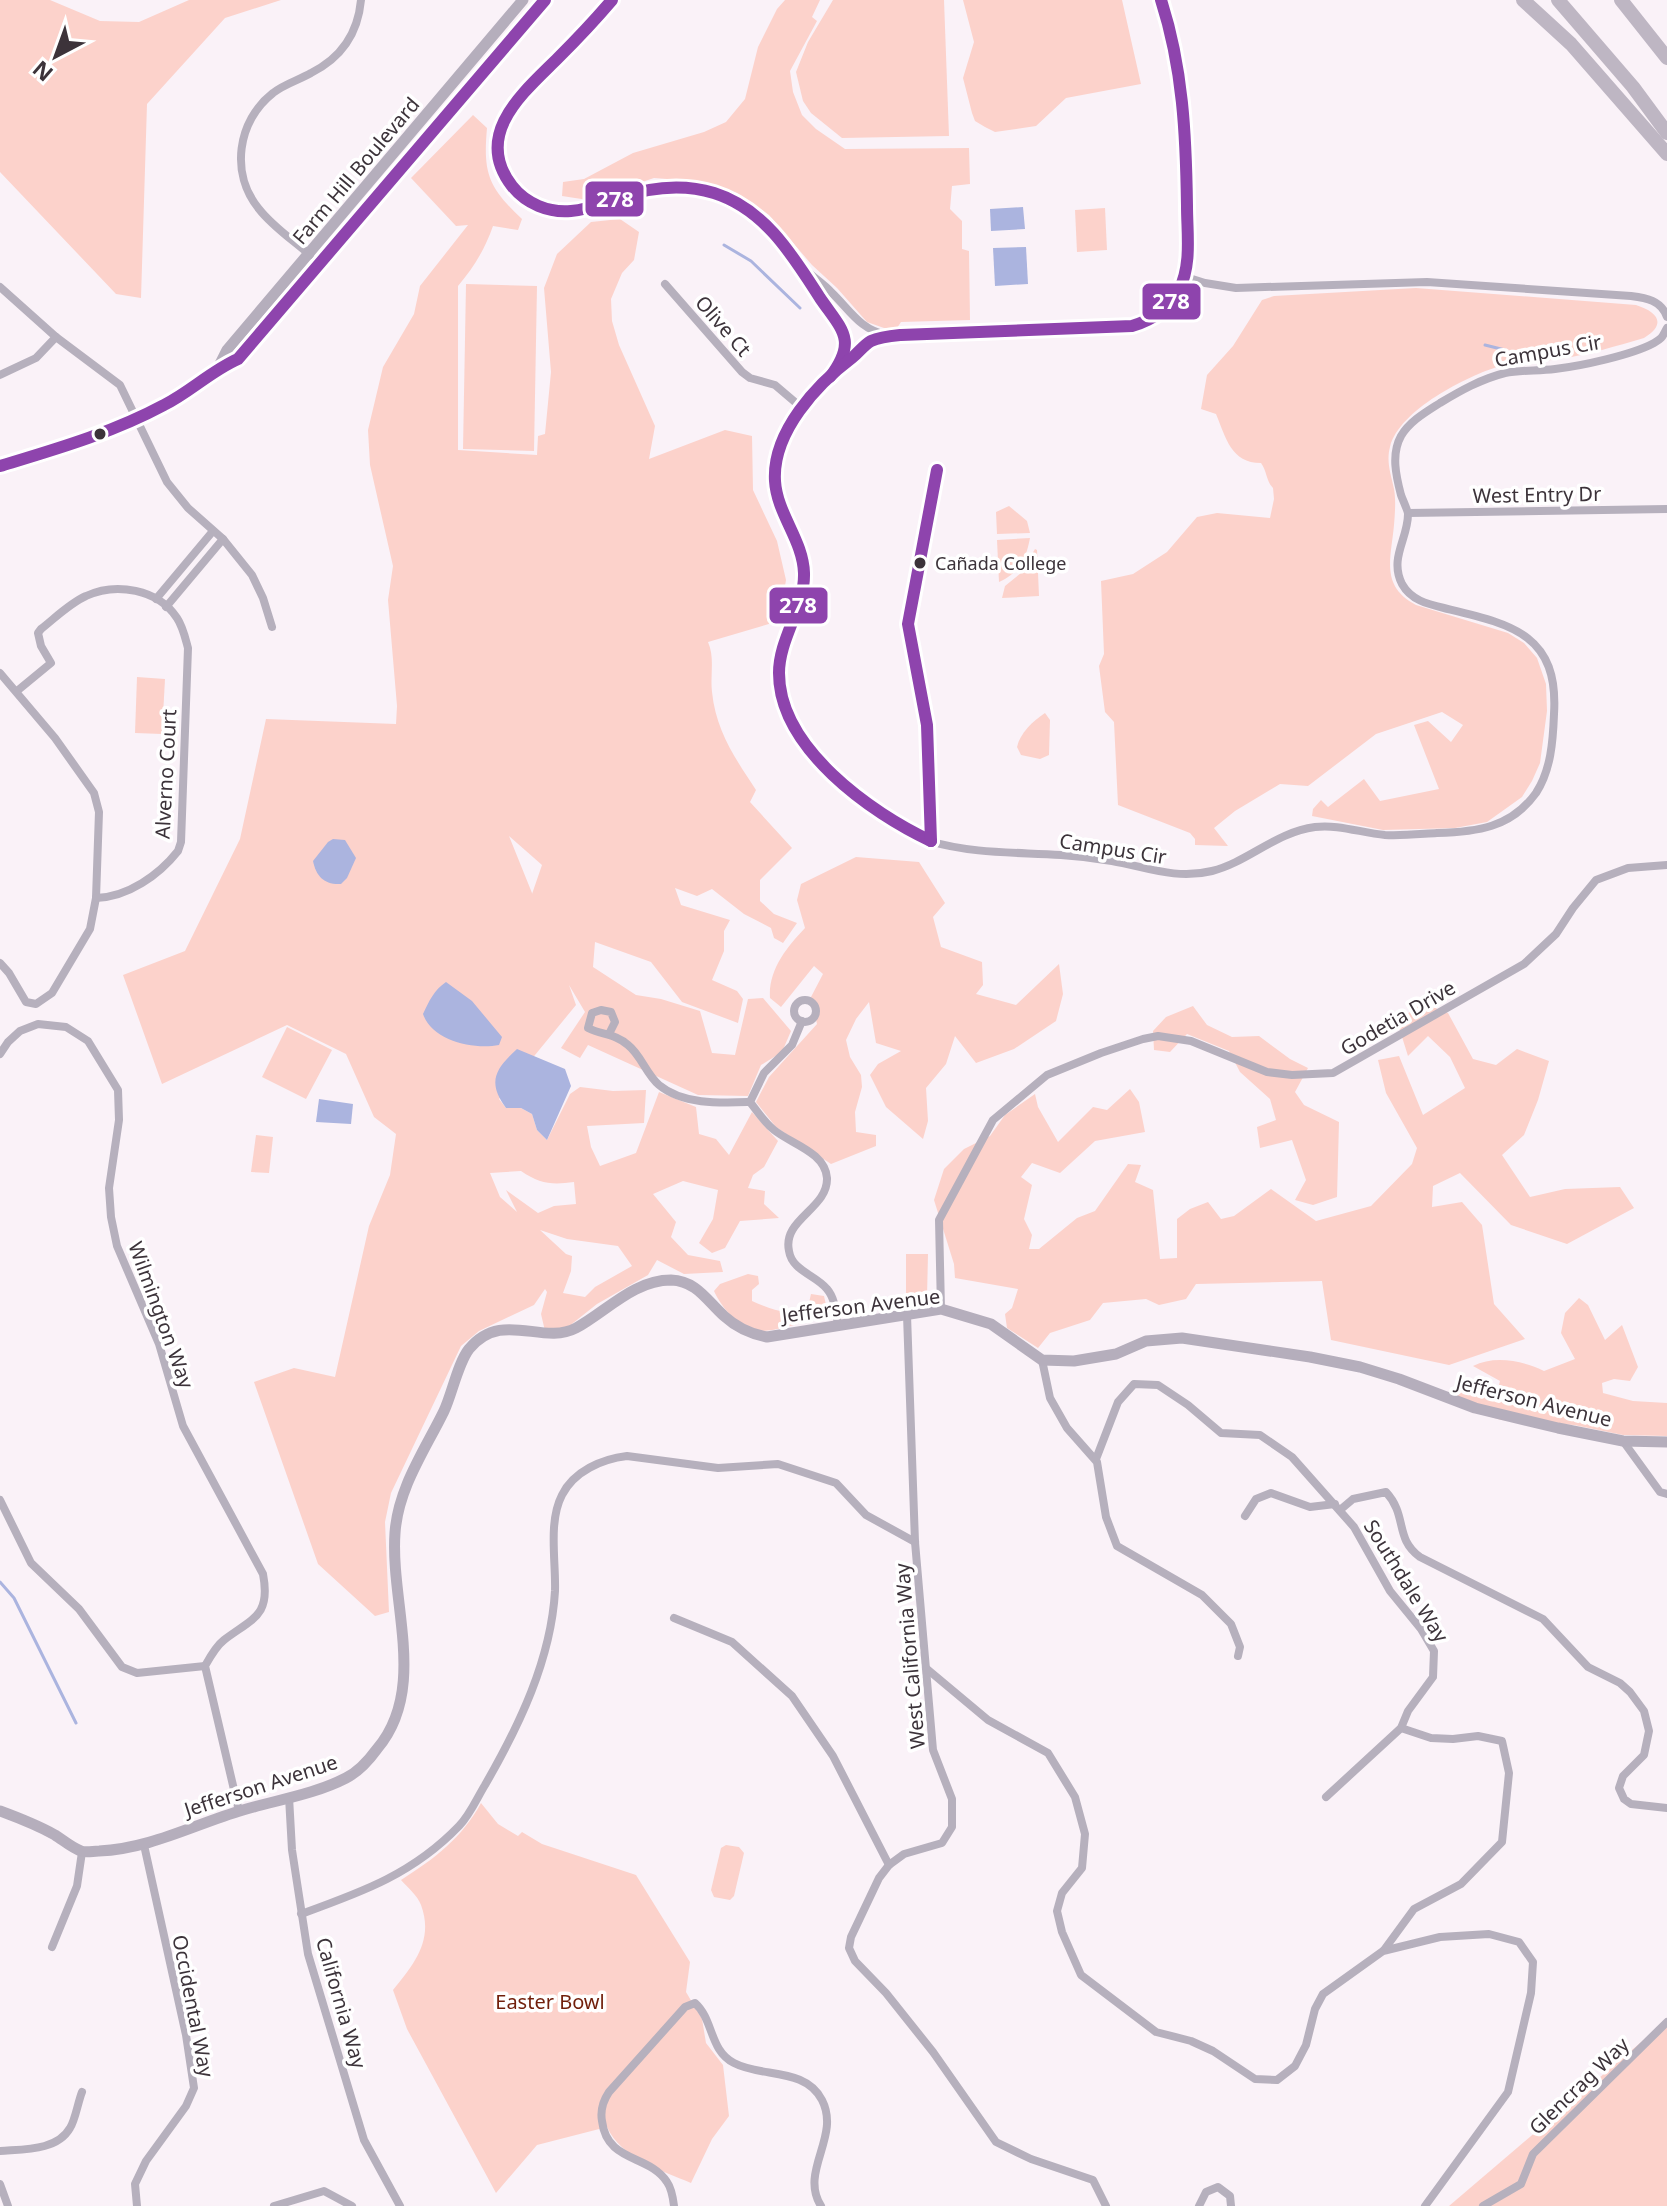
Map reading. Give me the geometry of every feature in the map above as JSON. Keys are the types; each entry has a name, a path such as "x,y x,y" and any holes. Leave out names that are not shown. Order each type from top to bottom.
{"highway":[{"path":"1523,0 1571,44 1667,154"},
{"path":"1558,0 1667,133"},
{"path":"1621,0 1667,58"}],"street":[{"path":"310,255 269,220 249,195 240,162 242,143 247,125 263,102 285,86 323,67 344,48 357,22 361,0"},
{"name":"Farm Hill Boulevard","path":"219,366 227,350 523,0"},
{"path":"612,0 591,26 520,95 506,115 498,141 502,169 509,182 531,203 561,213 589,209 654,189 672,187 705,191 735,202 761,220 804,269 831,292 860,324 877,333 896,336 1143,324 1153,320 1170,305 1186,277 1188,256 1184,94 1177,50 1161,0"},
{"name":"Farm Hill Boulevard","path":"0,466 138,419 179,397 219,366 238,359 541,3"},
{"path":"804,269 819,297 846,331 842,363"},
{"path":"1186,277 1236,288 1427,282 1631,296 1652,300 1660,305 1667,317"},
{"name":"Olive Ct","path":"665,284 742,372 750,378 775,385 802,408"},
{"path":"0,287 56,337 120,385 167,482 188,508 223,539 252,575 272,627"},
{"name":"Campus Cir","path":"896,336 869,343 851,360 842,363 802,408 786,432 775,469 779,503 797,539 804,572 802,596 780,664 779,688 797,729 816,755 868,806 913,834 968,849 1113,861 1157,873 1181,875 1222,868 1298,830 1316,827 1332,826 1390,835 1464,832 1492,827 1515,815 1534,796 1547,768 1555,704 1552,673 1525,634 1500,623 1428,604 1407,591 1400,581 1397,558 1408,513 1394,459 1399,439 1418,417 1486,379 1516,372 1571,367 1607,358 1652,344 1664,335 1667,328"},
{"path":"0,375 36,358 56,337"},
{"name":"West Entry Dr","path":"1408,513 1667,509"},
{"path":"156,599 213,531"},
{"path":"166,607 223,539"},
{"name":"Alverno Court","path":"17,691 51,663 41,646 38,633 41,629 82,598 107,589 123,588 156,599 175,616 188,648 181,842 173,857 139,886 96,898"},
{"path":"0,673 55,738 94,793 99,812 96,898 90,929 59,984 36,1004 26,1002 0,963"},
{"name":"Godetia Drive","path":"941,1309 939,1220 993,1120 1047,1075 1101,1053 1158,1036 1191,1041 1267,1072 1292,1075 1333,1073 1524,964 1556,934 1596,880 1628,868 1667,865"},
{"path":"750,1102 764,1073 792,1045 802,1021"},
{"name":"Wilmington Way","path":"0,1054 20,1031 38,1024 66,1027 88,1041 118,1090 119,1120 109,1188 117,1246 159,1344 183,1426 263,1574 266,1589 265,1604 256,1619 221,1642 205,1666"},
{"path":"609,1034 631,1046 659,1085 694,1100 750,1102 775,1131 822,1163 827,1181 825,1188 816,1203 795,1225 788,1249 795,1264 827,1289 838,1325"},
{"name":"Jefferson Avenue","path":"82,1852 144,1845 239,1811 324,1788 350,1776 377,1749 396,1721 404,1668 395,1533 401,1502 408,1480 445,1409 468,1350 496,1331 519,1327 560,1334 576,1328 628,1293 652,1282 674,1280 695,1286 725,1317 751,1334 767,1337 941,1309 991,1324 1042,1360 1074,1361 1116,1354 1146,1341 1182,1338 1360,1367 1475,1408 1623,1441 1667,1442"},
{"name":"West California Way","path":"889,1865 904,1854 942,1843 954,1818 952,1799 933,1750 915,1542 907,1315"},
{"path":"1042,1360 1050,1398 1067,1428 1096,1459 1106,1517 1117,1546 1202,1595 1231,1624 1240,1647 1238,1656"},
{"name":"Southdale Way","path":"1096,1459 1118,1402 1134,1384 1158,1385 1221,1433 1260,1435 1292,1457 1354,1527 1390,1591 1421,1629 1434,1651 1433,1677 1408,1711 1401,1728 1326,1797"},
{"path":"1623,1441 1660,1492 1667,1494"},
{"path":"301,1914 378,1886 425,1856 462,1824 508,1745 541,1668 555,1594 555,1519 560,1498 569,1482 582,1471 615,1457 627,1456 718,1468 778,1464 836,1483 866,1515 915,1542"},
{"path":"1245,1516 1256,1499 1271,1493 1310,1507 1337,1507 1353,1499 1386,1492 1396,1503 1407,1548 1543,1619 1588,1667 1620,1683 1630,1692 1644,1711 1649,1731 1644,1755 1623,1776 1619,1788 1624,1799 1631,1804 1667,1808"},
{"path":"0,1500 31,1563 79,1609 122,1667 137,1673 205,1666 239,1811"},
{"path":"674,1618 732,1642 792,1696 833,1756 889,1865 870,1893 851,1937 849,1948 855,1961 886,1993 933,2052 996,2142 1031,2159 1093,2180 1106,2206"},
{"path":"927,1669 988,1720 1048,1753 1075,1797 1085,1834 1082,1868 1062,1893 1057,1911 1062,1932 1081,1975 1145,2026 1213,2051 1255,2079 1277,2080 1295,2066 1306,2045 1315,2009 1323,1994 1383,1951 1414,1909 1461,1884 1502,1842 1509,1773 1502,1741 1478,1736 1431,1738 1401,1728"},
{"name":"California Way","path":"289,1797 292,1850 308,1954 364,2140 400,2206"},
{"path":"0,1811 35,1825 82,1852 77,1886 52,1947"},
{"name":"Occidental Way","path":"137,2206 135,2184 146,2161 186,2106 194,2088 186,2035 144,1845"},
{"path":"1383,1951 1440,1937 1489,1934 1519,1942 1533,1962 1531,1993 1508,2092 1425,2206"},
{"path":"674,2206 667,2181 656,2171 613,2147 604,2132 601,2117 609,2092 691,2003 698,2006 718,2049 725,2057 741,2066 803,2081 814,2088 823,2101 827,2136 814,2169 813,2183 815,2197 821,2206"},
{"name":"Glencrag Way","path":"1483,2206 1521,2184 1533,2154 1667,2022"},
{"path":"0,2151 57,2142 71,2128 82,2092"},
{"path":"0,2184 8,2206"},
{"path":"1199,2206 1206,2192 1218,2187 1230,2196 1231,2206"},
{"path":"274,2206 324,2191 352,2206"}],"green space":[{"path":"0,0 50,0 100,21 139,22 189,0 281,0 225,18 147,104 141,298 116,294 0,172"},
{"path":"785,0 820,0 812,17 817,21 790,71 793,92 802,115 816,129 845,149 969,148 970,184 952,186 950,209 962,221 962,249 969,251 970,320 901,322 897,328 884,328 867,322 769,215 737,193 694,181 654,178 588,200 562,196 563,182 584,179 633,153 704,132 726,122 745,99 758,47 777,9"},
{"path":"833,0 944,0 949,136 842,138 811,113 803,101 796,72 808,42"},
{"path":"963,0 1122,0 1141,84 1066,98 1036,126 995,132 975,121 963,78 974,42"},
{"path":"473,115 487,128 486,157 490,178 502,198 522,219 518,230 493,226 478,258 458,286 458,450 537,455 538,436 545,434 551,372 544,288 557,254 591,222 620,219 639,232 634,260 622,273 611,299 612,321 619,345 655,426 649,459 725,430 752,436 753,490 777,541 786,580 779,621 708,642 712,660 712,692 722,732 756,790 750,802 792,848 760,880 760,901 774,914 797,923 783,943 774,938 771,928 744,914 712,889 697,896 675,888 681,905 730,920 724,931 724,951 712,980 737,991 743,999 738,1023 682,1002 651,962 595,942 593,967 636,995 700,1011 712,1053 735,1055 748,999 763,998 791,1031 782,1052 761,1065 748,1096 698,1095 588,1045 580,1058 561,1048 585,1012 569,985 576,1005 499,1099 506,1108 521,1108 532,1114 537,1130 547,1140 570,1094 580,1087 613,1091 646,1090 644,1123 587,1126 591,1147 600,1166 636,1153 659,1092 696,1107 699,1134 716,1139 729,1155 752,1112 778,1141 764,1167 753,1175 748,1188 765,1191 764,1204 779,1218 740,1221 725,1248 712,1253 699,1243 713,1219 718,1190 683,1181 653,1194 676,1222 671,1237 688,1255 720,1261 723,1272 684,1274 657,1260 648,1275 597,1304 568,1327 545,1331 541,1314 547,1292 545,1289 534,1305 479,1331 461,1346 391,1493 385,1522 389,1612 375,1616 318,1564 254,1382 294,1368 335,1377 369,1226 390,1175 396,1134 374,1117 346,1054 287,1025 162,1084 123,975 185,951 240,839 266,719 396,724 388,600 393,566 370,465 368,430 383,367 414,314 420,286 468,225 456,226 411,178","holes":["509,836 542,865 532,894 532,893","521,1171 546,1182 574,1182 576,1204 554,1206 538,1213 506,1190 517,1212 500,1197 490,1173","540,1230 567,1239 618,1246 632,1266 595,1287 585,1297 563,1293 571,1271 572,1256"]},
{"path":"1105,208 1107,250 1077,252 1075,210"},
{"path":"466,284 537,286 534,451 463,449"},
{"path":"1416,288 1636,305 1650,311 1657,319 1656,328 1644,338 1571,357 1500,366 1453,386 1406,420 1390,447 1389,463 1395,502 1390,560 1392,580 1405,598 1416,605 1508,633 1524,643 1537,658 1546,684 1547,711 1540,763 1522,797 1487,822 1455,828 1383,830 1312,816 1313,809 1321,800 1328,807 1364,779 1380,801 1439,789 1414,725 1428,721 1451,742 1463,725 1442,712 1376,734 1308,786 1280,784 1235,811 1214,828 1228,846 1195,845 1190,833 1118,805 1114,722 1105,712 1099,666 1104,654 1101,581 1133,574 1167,552 1197,517 1217,513 1270,518 1273,488 1261,463 1251,462 1236,454 1216,414 1201,409 1207,375 1233,346 1262,300 1274,296"},
{"path":"1009,506 1027,521 1030,533 997,534 996,512"},
{"path":"1030,538 1021,564 1013,574 999,582 997,540"},
{"path":"1035,549 1039,596 1002,598 1005,586 1021,573"},
{"path":"137,677 165,679 162,734 135,733"},
{"path":"1045,713 1050,720 1049,755 1040,759 1021,755 1017,747 1021,737"},
{"path":"856,857 919,862 945,903 933,917 941,947 982,962 983,985 976,994 1016,1005 1059,964 1063,994 1056,1021 1014,1049 976,1063 955,1036 946,1064 926,1088 928,1121 923,1139 886,1107 870,1075 878,1064 901,1051 876,1043 869,1002 846,1040 850,1057 861,1075 862,1087 855,1112 856,1132 876,1135 876,1146 831,1164 776,1127 756,1102 769,1077 817,1024 811,997 823,974 814,966 781,1007 770,998 775,969 785,951 805,928 797,900 801,884"},
{"path":"1423,1003 1448,1013 1473,1059 1496,1065 1517,1049 1549,1061 1524,1135 1502,1155 1530,1197 1565,1189 1620,1187 1634,1208 1567,1244 1511,1225 1460,1173 1433,1186 1432,1207 1462,1202 1482,1225 1494,1304 1525,1339 1449,1365 1331,1340 1322,1281 1196,1284 1186,1299 1159,1305 1146,1299 1103,1303 1090,1320 1050,1333 1038,1348 1007,1328 1005,1314 1012,1308 1018,1289 955,1278 954,1264 934,1200 944,1169 964,1149 990,1136 1005,1115 1035,1094 1038,1107 1058,1142 1093,1107 1107,1110 1130,1089 1139,1102 1145,1132 1095,1141 1060,1173 1032,1163 1021,1177 1032,1185 1024,1219 1032,1235 1029,1249 1039,1249 1077,1218 1095,1211 1128,1164 1141,1165 1135,1182 1153,1190 1160,1259 1177,1258 1177,1219 1190,1209 1208,1202 1221,1219 1234,1216 1271,1189 1316,1221 1371,1206 1412,1164 1417,1148 1386,1093 1378,1060 1399,1056 1423,1115 1465,1088 1450,1057 1428,1036 1408,1056 1397,1021"},
{"path":"1193,1006 1207,1025 1232,1037 1259,1036 1308,1068 1295,1092 1304,1105 1339,1122 1337,1197 1313,1205 1295,1200 1306,1180 1292,1140 1260,1148 1257,1127 1276,1120 1270,1099 1240,1072 1229,1051 1187,1034 1170,1052 1154,1050 1153,1031 1166,1017"},
{"path":"287,1027 332,1050 306,1099 262,1077"},
{"path":"256,1135 273,1137 269,1173 251,1172"},
{"path":"906,1254 928,1254 927,1297 906,1297"},
{"path":"748,1274 758,1276 759,1284 752,1290 752,1301 773,1309 793,1311 808,1307 811,1294 824,1296 828,1314 768,1331 745,1327 726,1310 714,1291 720,1284"},
{"path":"1579,1298 1588,1305 1605,1340 1622,1325 1638,1367 1630,1381 1614,1379 1602,1383 1603,1393 1633,1401 1667,1403 1667,1436 1623,1435 1574,1425 1501,1420 1456,1406 1452,1389 1497,1392 1500,1381 1473,1366 1490,1361 1509,1361 1544,1371 1575,1359 1561,1333 1565,1313"},
{"name":"Easter Bowl","path":"481,1803 498,1824 518,1836 522,1832 542,1844 636,1875 690,1962 686,1992 702,2019 706,2043 723,2065 729,2116 712,2139 691,2183 632,2155 613,2138 607,2127 537,2145 496,2193 407,2029 393,1990 415,1961 425,1929 420,1902 401,1880 446,1847 465,1827"},
{"path":"726,1845 739,1847 744,1853 734,1896 730,1900 714,1897 711,1890 721,1848"},
{"path":"1667,2020 1667,2206 1449,2206"}],"water":[{"path":"1023,207 1025,229 991,231 990,209"},
{"path":"1026,247 1028,284 995,286 993,248"},
{"path":"333,839 345,840 356,858 341,884 322,878 313,861"},
{"path":"446,982 472,1001 502,1037 499,1045 478,1046 455,1042 435,1031 428,1023 423,1014 435,992"},
{"path":"517,1049 565,1069 571,1086 547,1140 537,1130 532,1114 521,1108 506,1108 497,1091 496,1076 503,1063"},
{"path":"319,1099 353,1104 351,1124 316,1122"}],"waterway":[{"path":"724,245 751,261 800,308"},
{"path":"1485,345 1505,350 1518,358"},
{"path":"0,1582 14,1598 76,1723"}],"transit line":[{"name":"278","path":"0,466 124,424 174,400 238,359 545,0"},
{"name":"278","path":"612,0 531,85 507,115 500,132 498,149 501,167 518,192 546,209 583,209 654,189 690,188 714,193 748,210 776,236 840,327 845,344 839,364 830,377"},
{"name":"278","path":"931,841 882,813 832,775 794,727 783,701 780,660 801,598 804,573 799,549 780,505 775,481 776,463 781,445 799,411 825,381 874,340 901,335 1132,326 1153,317 1170,303 1183,280 1188,238 1179,76 1161,0"},
{"name":"278","path":"931,841 927,725 908,624 937,470"}],"place":[{"name":"Cañada College","path":"920,563"}]}
